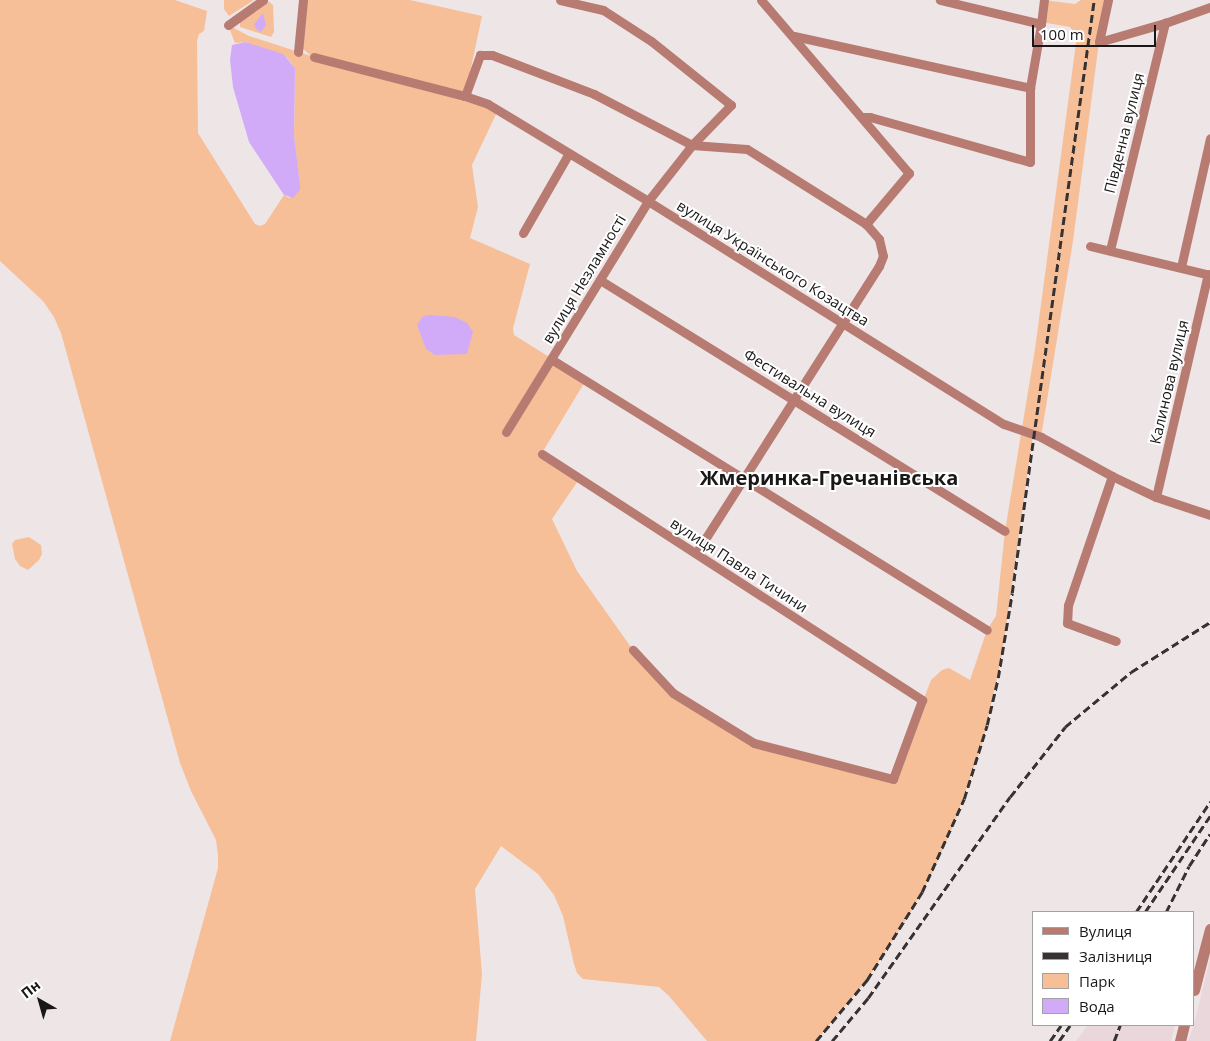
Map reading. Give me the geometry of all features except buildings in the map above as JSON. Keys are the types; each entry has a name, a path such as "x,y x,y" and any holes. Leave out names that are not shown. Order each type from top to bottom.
{"street":[{"path":"228,25 263,0"},
{"path":"298,52 303,0"},
{"name":"вулиця Незламності","path":"506,432 648,200 692,145 731,105 651,41 603,10 560,0"},
{"path":"761,0 794,36 909,173 866,224"},
{"path":"940,0 1040,24"},
{"path":"862,117 870,117 1030,162 1030,88 1044,0"},
{"path":"1108,0 1099,42 1165,23 1210,7"},
{"name":"Південна вулиця","path":"1110,250 1165,23"},
{"path":"794,36 1030,88"},
{"path":"465,96 480,55 492,56 594,94 692,145 747,148 866,224 879,239 883,256 696,553"},
{"name":"вулиця Українського Козацтва","path":"314,57 465,96 498,110 648,200 1004,424 1042,438 1112,476 1156,497 1210,514"},
{"path":"1181,268 1210,138"},
{"path":"523,233 569,153"},
{"path":"1090,246 1209,274"},
{"name":"Калинова вулиця","path":"1156,497 1209,274"},
{"name":"Фестивальна вулиця","path":"600,280 1005,531"},
{"path":"551,358 987,630"},
{"name":"вулиця Павла Тичини","path":"542,454 922,700 893,779 754,743 673,693 633,650"},
{"path":"1112,476 1068,605 1067,623 1116,641"},
{"path":"1195,986 1210,928"},
{"path":"1180,1041 1184,1026"}],"shaded area":[{"path":"1210,958 1210,1041 1188,1041 1195,1026"},
{"path":"1087,1026 1175,1026 1171,1041 1076,1041"}],"green space":[{"path":"0,0 175,0 207,11 204,31 199,34 197,41 198,133 255,224 260,226 265,224 284,195 289,198 300,190 294,135 295,68 287,58 245,42 235,43 228,25 249,36 311,56 302,48 306,0 410,0 482,16 465,96 498,110 472,165 478,207 470,238 530,264 513,328 514,335 586,380 542,453 580,478 552,519 577,571 633,650 661,682 754,743 893,779 931,680 942,670 949,668 970,680 987,630 996,616 1005,531 1035,349 1076,43 1075,34 1070,27 1041,22 1044,0 1075,4 1081,0 1108,0 1099,42 1073,241 1041,437 1033,435 1002,655 982,745 954,824 933,872 911,912 867,980 816,1041 707,1041 659,987 583,979 577,973 563,916 554,895 538,874 501,846 475,889 482,974 476,1041 170,1041 218,868 216,840 191,791 180,763 61,333 54,317 43,301 0,261"},
{"path":"224,0 254,0 229,16 224,9"},
{"path":"268,1 273,5 274,32 271,37 240,27 240,21"},
{"path":"29,537 41,545 42,554 39,560 28,570 20,566 15,559 12,544 15,540"}],"water":[{"path":"263,13 266,25 261,32 256,29 254,24"},
{"path":"245,42 283,54 295,68 294,135 300,190 293,198 284,195 249,142 233,87 230,60 232,45"},
{"path":"423,316 455,317 467,323 473,332 467,354 435,355 426,349 417,325"}],"railway":[{"path":"816,1041 867,980 922,892 964,799 987,725 998,678 1012,593 1094,0"},
{"path":"832,1041 868,998 1010,797 1065,727 1131,672 1210,622"},
{"path":"1137,911 1210,802"},
{"path":"1146,911 1210,816"},
{"path":"1166,911 1189,866 1210,834"},
{"path":"1050,1041 1060,1026"},
{"path":"1059,1041 1069,1026"},
{"path":"1114,1041 1120,1026"}],"district":[{"name":"Жмеринка-Гречанівська","path":"829,477"}]}
